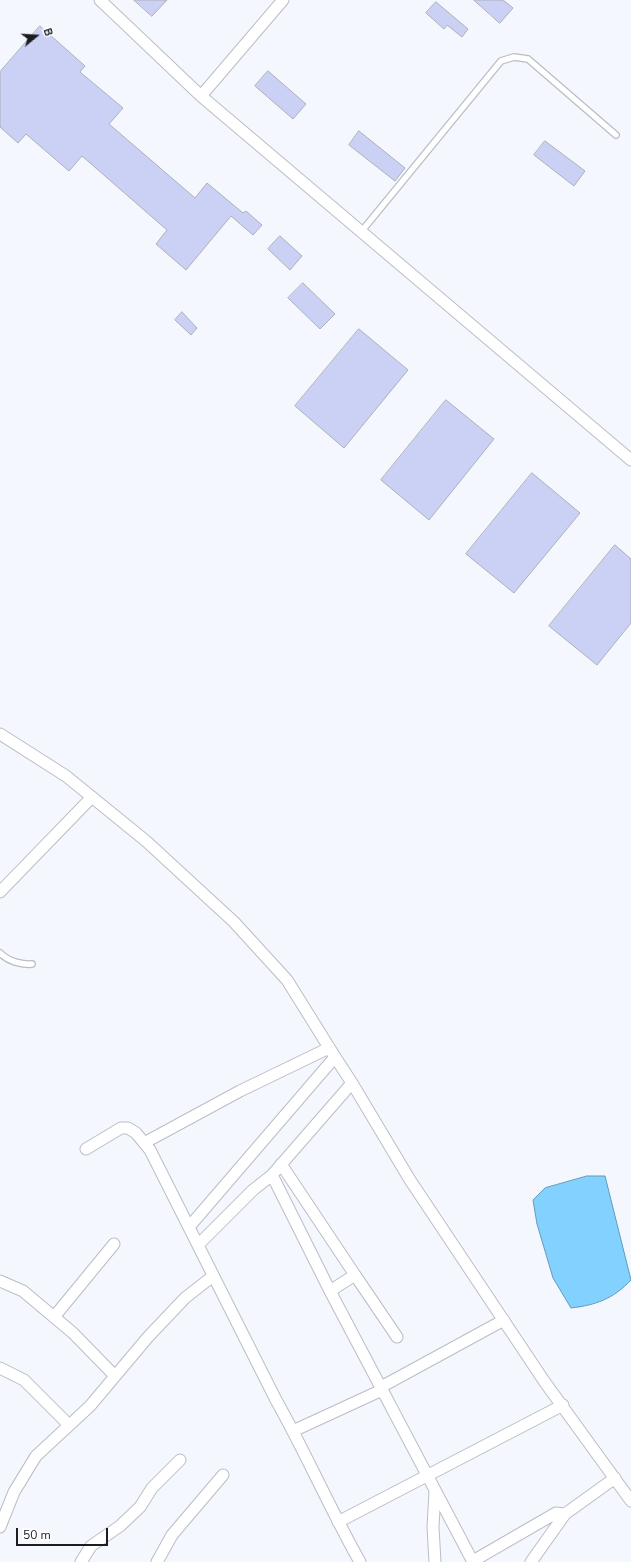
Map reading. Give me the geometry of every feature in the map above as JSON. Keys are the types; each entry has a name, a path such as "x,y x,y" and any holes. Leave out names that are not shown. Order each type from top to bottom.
{"street":[{"path":"100,0 201,96 631,460"},
{"path":"201,96 283,0"},
{"path":"0,734 66,776 146,841 234,922 287,980 352,1083 410,1180 544,1380 631,1501"},
{"path":"0,892 92,797"},
{"path":"144,1143 240,1091 329,1048"},
{"path":"189,1227 335,1057"},
{"path":"198,1245 253,1190 272,1175 352,1083"},
{"path":"86,1149 121,1128 128,1128 136,1133 150,1150 338,1522 360,1562"},
{"path":"281,1164 397,1337"},
{"path":"272,1175 330,1292 473,1562 556,1512 565,1514"},
{"path":"54,1317 114,1244"},
{"path":"0,1527 14,1492 36,1456 90,1406 148,1337 185,1298 213,1276"},
{"path":"330,1292 355,1276"},
{"path":"0,1281 23,1291 73,1333 115,1376"},
{"path":"293,1431 382,1389 504,1320"},
{"path":"0,1368 24,1380 69,1425"},
{"path":"338,1522 563,1405"},
{"path":"81,1562 91,1546 120,1526 140,1507 152,1488 180,1460"},
{"path":"157,1562 172,1535 223,1475"},
{"path":"531,1562 565,1514 615,1478"},
{"path":"435,1490 433,1528 435,1562"}],"lane":[{"path":"361,232 501,61 514,57 528,60 616,135"},
{"path":"0,953 4,957 23,964 32,964"}],"water":[{"path":"587,1176 605,1176 631,1280 618,1292 604,1300 571,1308 553,1278 537,1224 533,1200 545,1188"}],"building":[{"path":"134,0 167,0 152,16"},
{"path":"474,0 503,0 513,8 500,23"},
{"path":"436,2 468,29 462,37 447,25 444,29 426,13"},
{"path":"40,26 85,66 80,72 123,108 109,124 195,198 207,183 243,213 246,211 262,225 253,235 231,216 186,270 156,244 167,230 82,156 69,171 26,134 18,143 0,127 0,72"},
{"path":"268,71 306,104 293,119 255,86"},
{"path":"359,131 405,168 395,181 349,145"},
{"path":"545,141 585,171 574,186 534,155"},
{"path":"280,236 302,256 290,270 268,249"},
{"path":"303,283 335,314 320,329 288,298"},
{"path":"182,312 197,328 191,335 175,320"},
{"path":"359,329 408,370 344,448 295,406"},
{"path":"446,400 494,439 429,520 381,480"},
{"path":"532,473 580,513 514,593 466,554"},
{"path":"615,545 631,559 631,623 597,665 549,626"}]}
